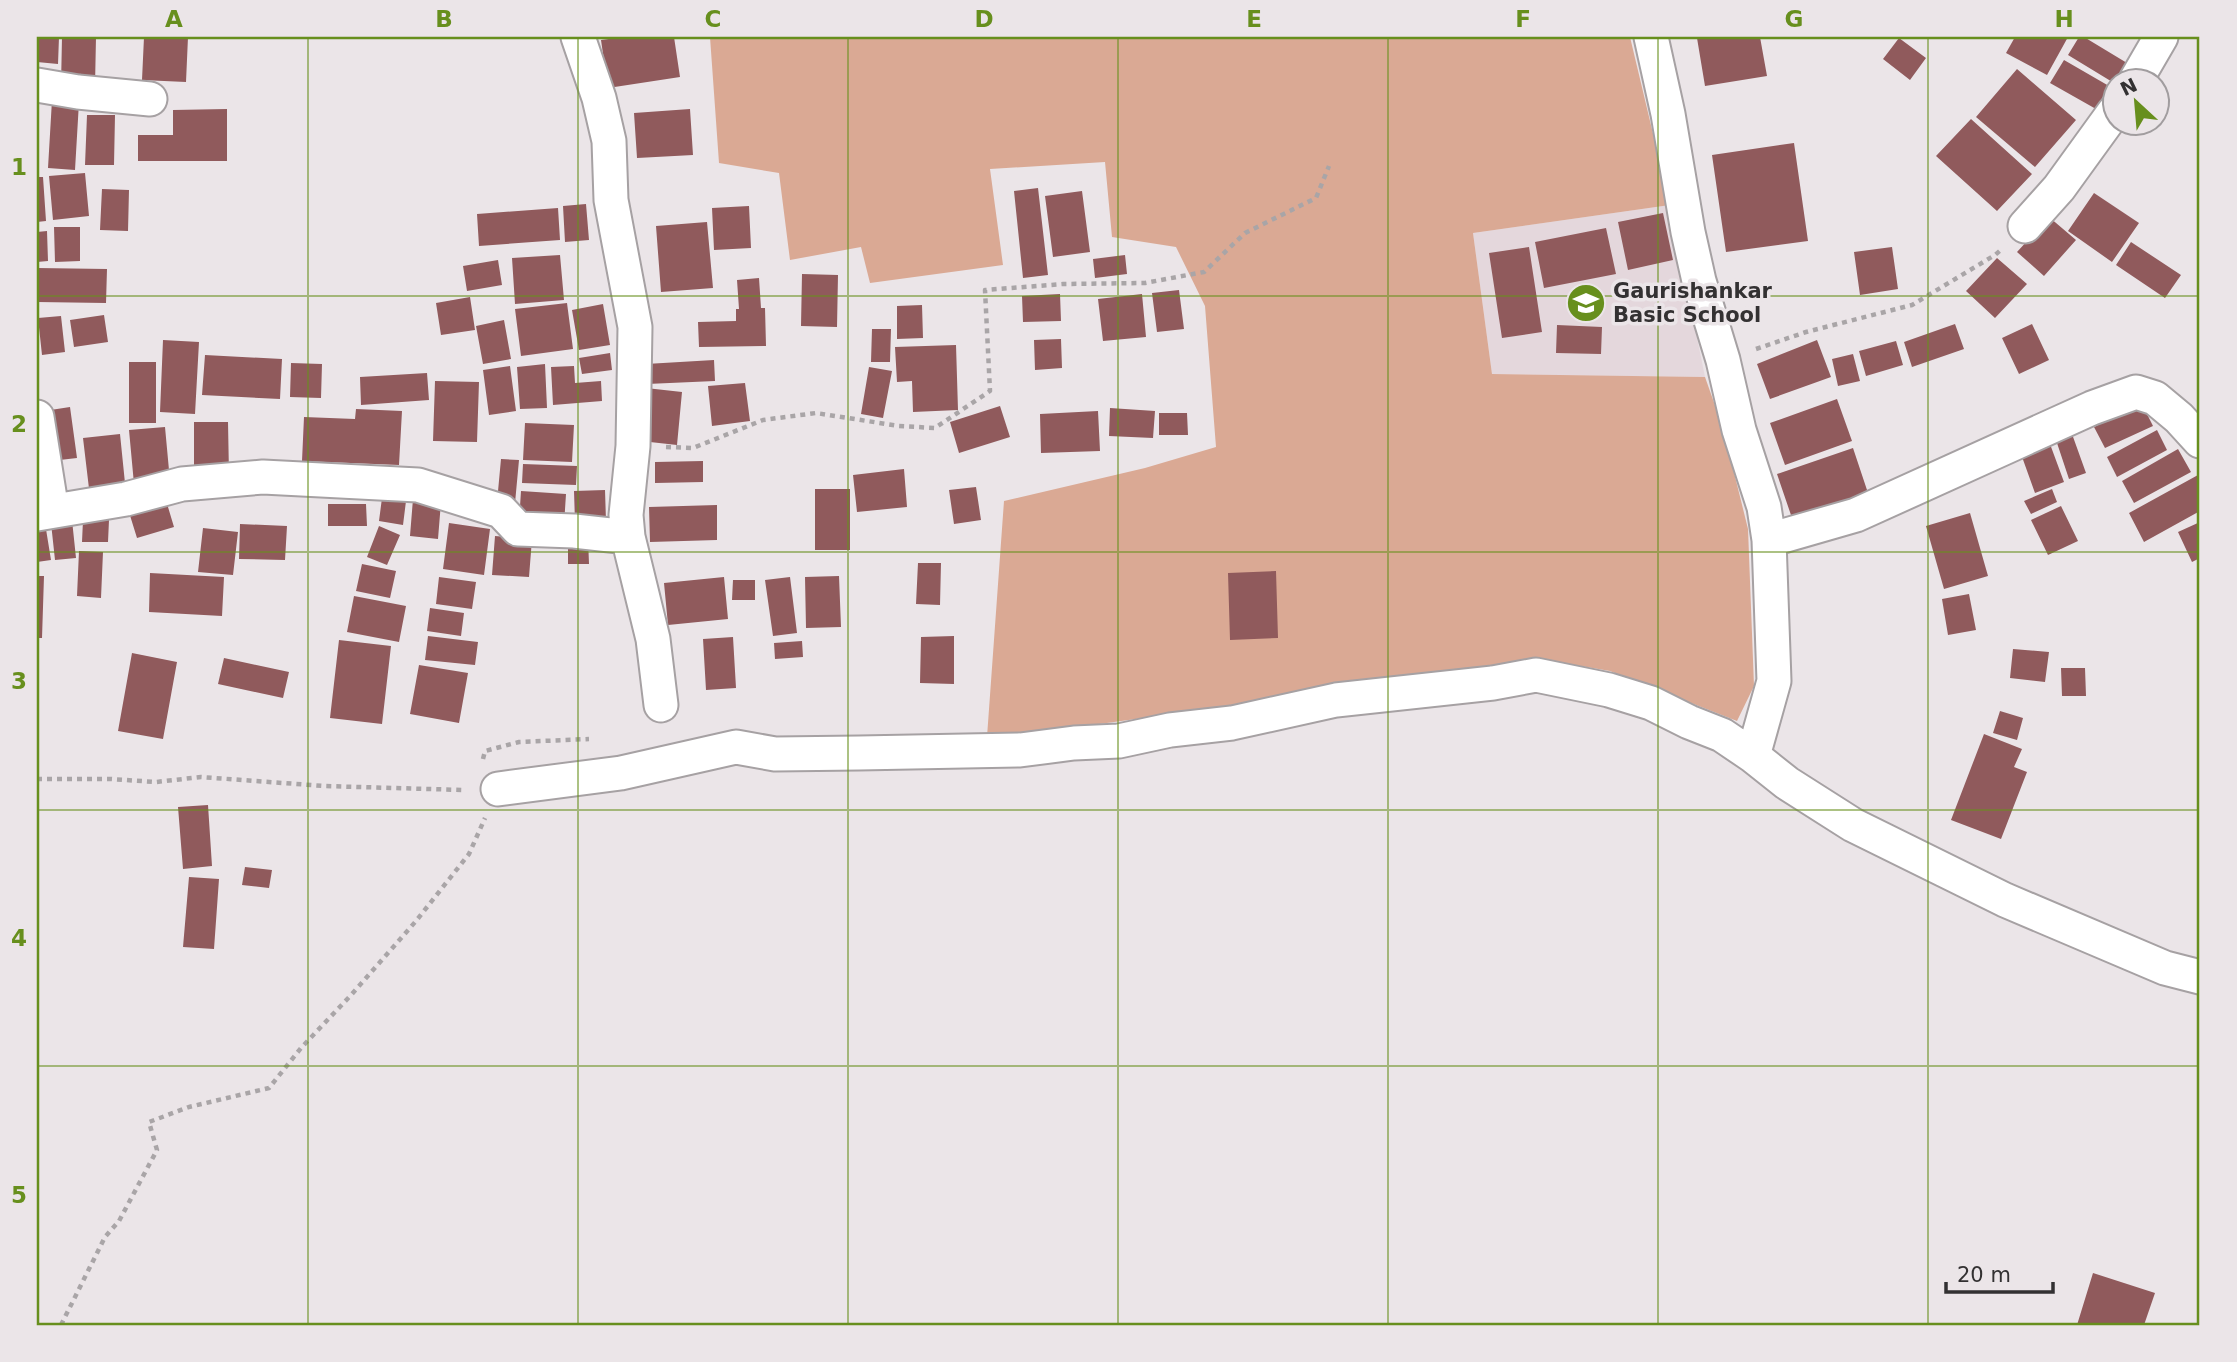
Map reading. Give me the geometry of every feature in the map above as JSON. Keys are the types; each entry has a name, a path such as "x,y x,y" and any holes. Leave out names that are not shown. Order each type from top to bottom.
{"street":[{"path":"578,37 599,97 609,141 611,200 635,327 633,446 625,515 653,639 661,705"},
{"path":"1651,37 1694,257 1723,360 1739,430 1764,507 1769,541 1774,681 1754,755"},
{"path":"2144,66 2161,37"},
{"path":"37,85 150,99"},
{"path":"2025,226 2059,188 2100,132"},
{"path":"1769,541 1856,515 2092,408 2136,392 2155,398 2193,421"},
{"path":"37,417 44,512 126,499 182,484 263,477 357,481 418,485 501,511 518,529 628,537"},
{"path":"498,789 621,773 736,747 775,754 873,753 1020,750 1119,741 1170,730 1232,723 1336,700 1493,683 1536,675 1609,690 1651,703 1722,735 1754,755 1787,783 1853,825 2005,900 2165,968 2200,977"}],"path":[{"path":"633,446 693,448 763,420 816,413 899,426 935,428 990,391 985,290 1063,284 1145,283 1204,272 1245,233 1316,198 1329,166"},
{"path":"1723,360 1806,332 1912,305 1995,255 2025,226"},
{"path":"485,751 519,742 591,739"},
{"path":"37,779 156,782 201,778 371,788 498,789 469,854 416,921 301,1048 269,1088 189,1107 149,1122 157,1150 125,1210 105,1237 61,1325"}],"shaded area":[{"path":"710,37 1630,37 1670,205 1473,233 1492,374 1705,377 1723,428 1748,529 1754,686 1737,721 1610,671 1540,659 1179,713 987,737 1004,501 1145,468 1216,447 1205,306 1176,247 1112,237 1105,162 990,169 1003,265 870,283 861,247 790,260 779,173 719,163"},
{"name":"Gaurishankar Basic School","path":"1670,205 1705,377 1492,374 1473,233"}],"building":[{"path":"37,37 59,37 58,64 37,62"},
{"path":"62,37 96,37 95,86 61,86"},
{"path":"144,37 188,37 186,82 142,80"},
{"path":"674,37 680,77 608,88 601,40"},
{"path":"1760,37 1767,76 1705,86 1697,38"},
{"path":"2015,37 2068,37 2047,75 2006,53"},
{"path":"2079,37 2084,37 2127,63 2125,66 2100,66 2100,74 2068,55"},
{"path":"1899,38 1926,58 1910,80 1883,59"},
{"path":"2064,60 2100,81 2100,102 2096,109 2050,83"},
{"path":"2017,69 2076,120 2035,167 1976,117"},
{"path":"52,100 79,102 75,170 48,168"},
{"path":"227,109 227,161 138,161 138,135 173,135 173,110"},
{"path":"690,109 693,155 637,158 634,113"},
{"path":"87,115 115,115 114,165 85,165"},
{"path":"1971,119 2032,174 1997,211 1936,156"},
{"path":"1794,143 1808,241 1726,252 1712,155"},
{"path":"85,173 89,216 53,220 49,176"},
{"path":"37,177 43,177 46,221 37,222"},
{"path":"1038,188 1048,275 1023,278 1014,191"},
{"path":"102,189 129,190 128,231 100,230"},
{"path":"1082,191 1090,252 1053,257 1045,196"},
{"path":"2094,193 2139,223 2112,262 2068,231"},
{"path":"586,204 589,240 565,242 563,206"},
{"path":"749,206 751,248 714,250 712,208"},
{"path":"558,208 560,240 479,246 477,214"},
{"path":"1663,213 1673,260 1628,270 1618,222"},
{"path":"2049,217 2076,240 2044,276 2017,252"},
{"path":"707,222 713,288 661,292 656,226"},
{"path":"54,227 80,227 80,261 55,262"},
{"path":"1606,228 1616,274 1544,288 1535,242"},
{"path":"47,231 48,261 37,262 37,232"},
{"path":"2131,242 2181,275 2165,298 2116,265"},
{"path":"1529,247 1542,332 1502,338 1489,253"},
{"path":"1892,247 1898,289 1860,295 1854,252"},
{"path":"560,255 564,300 515,304 512,258"},
{"path":"1125,255 1127,274 1095,278 1093,259"},
{"path":"1997,258 2027,284 1995,318 1966,291"},
{"path":"498,260 502,285 467,291 463,266"},
{"path":"37,268 107,269 106,303 37,302"},
{"path":"802,274 838,275 837,327 801,326"},
{"path":"759,278 761,308 765,308 766,346 699,347 698,322 736,321 736,309 739,309 737,280"},
{"path":"1179,290 1184,329 1157,332 1152,293"},
{"path":"1060,294 1061,321 1023,322 1022,296"},
{"path":"1142,294 1146,337 1103,341 1098,299"},
{"path":"470,297 475,330 441,335 436,303"},
{"path":"567,303 573,349 521,356 515,309"},
{"path":"603,304 610,345 579,350 572,310"},
{"path":"922,305 923,338 897,339 897,306"},
{"path":"104,315 108,342 74,347 70,320"},
{"path":"61,316 65,352 42,355 38,318"},
{"path":"504,320 511,359 483,364 476,326"},
{"path":"1955,324 1964,349 1912,367 1904,342"},
{"path":"2032,324 2049,360 2019,374 2002,338"},
{"path":"1557,325 1602,327 1601,354 1556,353"},
{"path":"872,329 891,329 890,362 871,362"},
{"path":"1061,339 1062,368 1035,370 1034,340"},
{"path":"163,340 199,342 195,414 160,412"},
{"path":"1817,340 1831,377 1770,399 1757,364"},
{"path":"1896,341 1903,365 1866,376 1859,351"},
{"path":"956,345 958,410 913,412 912,381 897,382 895,347"},
{"path":"610,353 612,370 582,374 579,358"},
{"path":"1853,354 1860,381 1838,386 1832,359"},
{"path":"205,355 282,359 280,399 202,395"},
{"path":"714,360 715,381 647,384 646,364"},
{"path":"129,362 156,362 156,423 129,423"},
{"path":"291,363 322,364 321,398 290,397"},
{"path":"545,364 547,408 520,409 517,367"},
{"path":"510,366 516,411 489,415 483,370"},
{"path":"574,366 575,383 601,381 602,401 553,405 551,367"},
{"path":"869,367 892,371 883,418 861,414"},
{"path":"427,373 429,400 361,405 360,377"},
{"path":"435,381 479,382 477,442 433,441"},
{"path":"745,383 750,421 712,426 708,386"},
{"path":"646,388 682,392 677,445 641,441"},
{"path":"1837,399 1852,441 1785,465 1770,423"},
{"path":"2142,404 2153,426 2105,448 2094,427"},
{"path":"1000,406 1010,437 959,453 950,422"},
{"path":"70,407 77,458 51,461 44,411"},
{"path":"1110,408 1155,411 1153,438 1109,436"},
{"path":"356,409 402,411 399,465 302,461 304,417 355,419"},
{"path":"1098,411 1100,451 1041,453 1040,414"},
{"path":"1159,413 1187,413 1188,435 1159,435"},
{"path":"194,422 228,422 229,475 194,476"},
{"path":"525,423 574,425 572,462 523,460"},
{"path":"165,427 170,481 134,484 129,430"},
{"path":"2157,430 2167,450 2117,477 2107,457"},
{"path":"120,434 126,493 90,497 83,438"},
{"path":"2072,434 2086,473 2069,479 2056,440"},
{"path":"2050,444 2064,482 2035,493 2021,454"},
{"path":"1853,448 1868,493 1792,518 1777,474"},
{"path":"2178,449 2191,472 2134,503 2122,481"},
{"path":"501,459 519,460 515,503 497,502"},
{"path":"703,461 703,482 655,483 655,462"},
{"path":"523,464 577,466 576,485 522,483"},
{"path":"904,469 907,507 857,512 853,475"},
{"path":"2198,475 2200,511 2144,542 2129,513"},
{"path":"976,487 981,520 954,524 949,490"},
{"path":"815,489 850,489 850,550 815,550"},
{"path":"2052,489 2057,502 2031,514 2024,501"},
{"path":"605,490 606,521 575,522 574,491"},
{"path":"521,491 566,494 564,525 519,522"},
{"path":"165,497 174,527 137,538 128,509"},
{"path":"382,498 406,501 403,525 379,521"},
{"path":"413,499 441,502 438,539 410,536"},
{"path":"328,504 366,504 367,526 328,526"},
{"path":"717,505 717,540 650,542 649,507"},
{"path":"2061,506 2078,541 2048,555 2031,520"},
{"path":"1970,513 1988,576 1944,589 1926,526"},
{"path":"72,520 76,558 55,560 51,523"},
{"path":"83,520 109,520 108,542 82,542"},
{"path":"2200,522 2200,558 2192,562 2178,532"},
{"path":"45,523 51,560 37,562 37,525"},
{"path":"449,523 490,529 484,575 443,569"},
{"path":"240,524 287,526 285,560 239,559"},
{"path":"379,526 400,535 387,565 367,557"},
{"path":"203,528 238,532 233,575 198,572"},
{"path":"495,536 532,539 529,577 492,575"},
{"path":"568,538 588,538 589,564 568,564"},
{"path":"79,551 103,552 101,598 77,596"},
{"path":"918,563 941,563 940,605 916,604"},
{"path":"362,564 396,571 390,598 356,591"},
{"path":"1276,571 1278,638 1230,640 1228,573"},
{"path":"150,573 224,577 222,616 149,612"},
{"path":"37,576 44,576 42,638 37,638"},
{"path":"839,576 841,627 806,628 805,577"},
{"path":"439,577 476,582 472,609 436,604"},
{"path":"724,577 728,619 668,625 664,583"},
{"path":"790,577 797,633 773,636 765,580"},
{"path":"733,580 755,580 755,600 732,600"},
{"path":"1969,594 1976,630 1948,635 1942,599"},
{"path":"354,596 406,606 399,642 347,632"},
{"path":"430,608 464,613 461,636 427,631"},
{"path":"428,636 478,642 475,665 425,660"},
{"path":"954,636 954,684 920,683 921,637"},
{"path":"733,637 736,688 706,690 703,639"},
{"path":"339,640 391,646 382,724 330,718"},
{"path":"802,641 803,657 775,659 774,643"},
{"path":"2013,649 2049,652 2045,682 2010,678"},
{"path":"132,653 177,662 163,739 118,731"},
{"path":"224,658 289,672 283,698 218,684"},
{"path":"419,665 468,673 459,723 410,714"},
{"path":"2061,668 2085,668 2086,696 2062,696"},
{"path":"2000,711 2023,718 2017,740 1993,733"},
{"path":"1984,734 2022,749 2014,767 2027,772 2001,839 1951,820"},
{"path":"208,805 212,866 183,869 178,807"},
{"path":"245,867 272,870 269,888 242,885"},
{"path":"189,877 219,879 214,949 183,947"},
{"path":"2093,1273 2155,1293 2144,1325 2077,1325"}],"place":[{"name":"Gaurishankar Basic School","path":"1586,303"}]}
